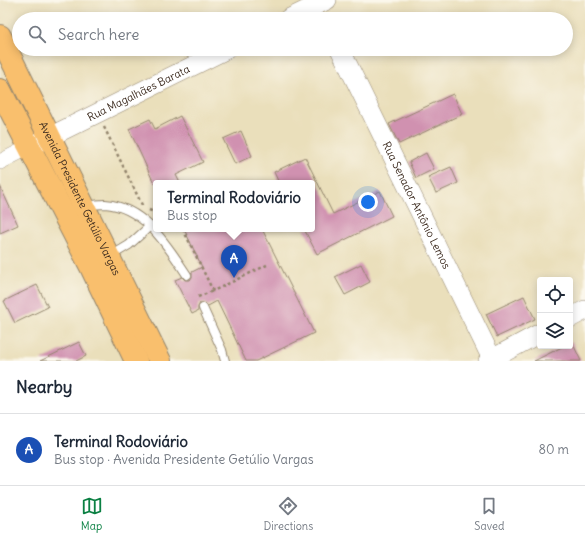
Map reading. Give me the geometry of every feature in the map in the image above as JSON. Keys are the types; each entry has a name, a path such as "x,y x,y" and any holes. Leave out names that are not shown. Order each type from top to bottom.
{"highway":[{"name":"Avenida Presidente Getúlio Vargas","path":"0,36 83,206 100,262 136,361"},
{"name":"Avenida Presidente Getúlio Vargas","path":"0,90 29,147 160,361"}],"street":[{"path":"306,12 321,6"},
{"name":"Rua Magalhães Barata","path":"29,147 213,56"},
{"name":"Rua Senador Antônio Lemos","path":"343,56 491,360"},
{"path":"0,162 29,147"},
{"path":"573,316 585,310"},
{"path":"491,360 537,335"}],"lane":[{"path":"83,206 105,204 135,213 153,229"},
{"path":"100,262 129,245 150,226"},
{"path":"155,232 166,244 186,275"},
{"path":"203,308 222,350 225,361"}],"path":[{"path":"98,113 144,208 153,212"},
{"path":"184,232 213,291"},
{"path":"198,297 267,265"}],"building":[{"path":"453,94 462,114 399,144 389,124"},
{"path":"180,116 203,162 176,175 178,180 153,181 129,129 150,119 155,129"},
{"path":"241,131 252,156 235,164 223,139"},
{"path":"426,153 434,169 416,178 409,162"},
{"path":"305,157 333,214 380,191 392,216 317,254 306,232 315,232 315,180 278,180 274,172"},
{"path":"451,167 458,183 436,193 428,177"},
{"path":"0,186 18,225 0,233"},
{"path":"185,232 264,232 314,333 256,361 246,361 217,301 208,306 204,303 200,303 198,311 192,314 175,280 182,277 185,280 190,280 192,277 192,272 202,267"},
{"path":"361,264 370,282 345,295 335,277"},
{"path":"37,285 48,307 15,323 4,301"},
{"path":"524,296 535,319 497,337 486,314"},
{"path":"79,342 86,356 76,361 40,361"},
{"path":"573,344 581,361 534,361 558,349 573,349"}],"place":[{"name":"Terminal Rodoviário","path":"234,278"}]}
